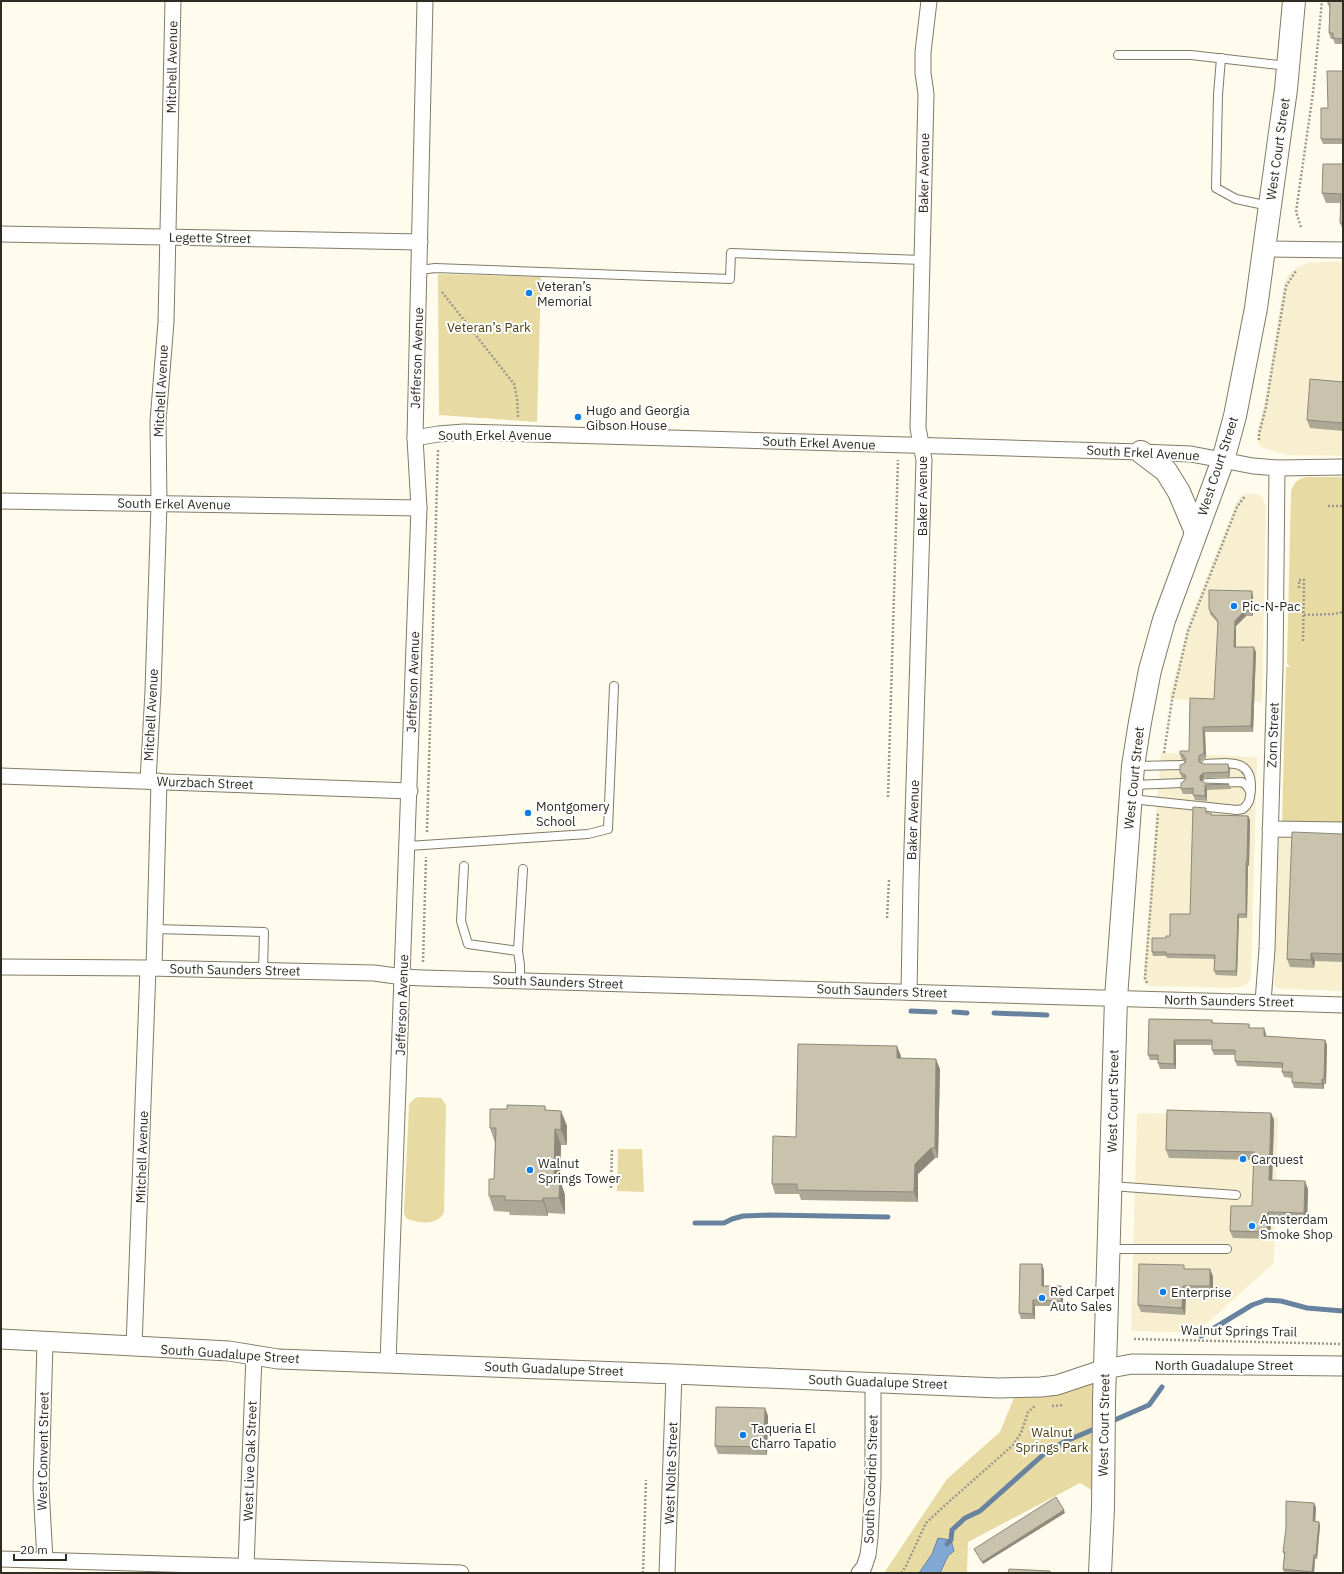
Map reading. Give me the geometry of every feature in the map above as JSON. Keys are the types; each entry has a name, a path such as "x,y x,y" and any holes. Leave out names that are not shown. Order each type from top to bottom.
{"main road":[{"name":"West Court Street","path":"1100,1573 1116,998 1132,784 1140,722 1150,670 1164,620 1223,460 1245,371 1270,206 1288,66 1294,1"},
{"path":"1141,452 1166,471 1179,492 1196,532"}],"street":[{"name":"Mitchell Avenue","path":"134,1347 151,968 155,929 153,683 159,504 158,421 166,322 173,1"},
{"name":"Jefferson Avenue","path":"388,1362 410,791 419,508 415,438 425,1"},
{"name":"Baker Avenue","path":"909,992 924,460 918,428 926,94 923,73 923,52 929,1"},
{"name":"Legette Street","path":"1,234 420,242"},
{"path":"1264,248 1343,250"},
{"name":"South Erkel Avenue","path":"415,438 438,434 480,433 921,445 1191,454 1277,468 1343,467"},
{"name":"Zorn Street","path":"1263,1002 1267,949 1275,668 1277,468"},
{"name":"South Erkel Avenue","path":"1,501 419,508"},
{"name":"Wurzbach Street","path":"1,776 410,791"},
{"path":"1270,829 1343,830"},
{"name":"South Saunders Street","path":"1,967 151,968 374,973 403,977 1116,998"},
{"name":"North Saunders Street","path":"1116,998 1343,1005"},
{"name":"South Guadalupe Street","path":"1,1339 229,1351 278,1359 388,1362 998,1388 1057,1385 1105,1369"},
{"name":"West Convent Street","path":"45,1342 41,1487 45,1560"},
{"name":"West Live Oak Street","path":"246,1567 254,1355"},
{"name":"North Guadalupe Street","path":"1105,1369 1132,1364 1343,1366"},
{"name":"West Nolte Street","path":"667,1573 674,1374"},
{"name":"South Goodrich Street","path":"859,1573 864,1567 868,1555 870,1531 873,1478 873,1383"},
{"path":"1,1559 461,1573"}],"lane":[{"path":"1118,55 1191,55 1288,66"},
{"path":"1221,58 1218,95 1216,188 1236,199 1270,206"},
{"path":"420,270 435,268 730,279 731,253 922,260"},
{"path":"408,846 588,834 608,829 614,686"},
{"path":"1132,784 1159,802 1237,810 1243,809 1250,799 1251,778 1249,772 1240,765 1234,763 1206,764"},
{"path":"1132,784 1163,765 1182,765"},
{"path":"1207,782 1242,782 1250,791"},
{"path":"1132,784 1182,783"},
{"path":"464,866 460,920 468,944 518,951"},
{"path":"520,980 518,951 523,869"},
{"path":"155,929 264,932 263,971"},
{"path":"1111,1186 1236,1195"},
{"path":"1109,1249 1227,1249"}],"path":[{"path":"1301,227 1296,212 1313,93 1322,1"},
{"path":"1259,440 1286,286 1296,271"},
{"path":"442,292 514,384 517,398 518,417"},
{"path":"423,963 438,434"},
{"path":"888,797 898,445"},
{"path":"1163,765 1172,700 1188,631 1236,507 1245,496"},
{"path":"1328,506 1343,506"},
{"path":"1299,588 1299,580 1304,580 1303,643"},
{"path":"1304,615 1334,614 1343,612"},
{"path":"1147,983 1145,978 1159,802"},
{"path":"887,918 889,880"},
{"path":"611,1188 612,1148"},
{"name":"Walnut Springs Trail","path":"1134,1339 1343,1344"},
{"path":"1050,1406 1064,1405"},
{"path":"901,1573 906,1566 926,1523 1013,1445 1021,1433 1028,1412 1037,1406"},
{"path":"643,1573 646,1480"}],"shaded area":[{"path":"1343,261 1343,456 1287,455 1261,447 1257,442 1257,434 1265,400 1284,284 1289,274 1298,267 1308,263"},
{"path":"1247,493 1256,494 1262,497 1266,507 1262,702 1169,699 1186,633 1194,609 1237,501 1242,495"},
{"path":"1161,753 1257,757 1251,979 1247,984 1242,986 1234,988 1149,986 1143,981"},
{"path":"1278,836 1343,837 1343,991 1285,990 1274,985"},
{"path":"1137,1113 1278,1117 1274,1263 1196,1333 1131,1331"}],"green space":[{"name":"Veteran’s Park","path":"438,274 541,277 537,422 439,415"},
{"path":"1306,477 1343,477 1343,823 1282,824 1286,667 1290,667 1287,660 1291,493 1292,487 1300,479"},
{"path":"415,1098 441,1098 446,1105 444,1212 441,1217 432,1222 416,1222 406,1218 404,1213 409,1104"},
{"path":"618,1149 642,1149 644,1192 617,1191"},
{"name":"Walnut Springs Park","path":"1105,1369 1102,1496 1080,1483 968,1542 967,1573 884,1573 947,1479 1000,1432 1018,1388"}],"water":[{"path":"938,1538 951,1540 954,1551 948,1556 940,1573 919,1573 932,1554"}],"building":[{"path":"1328,1 1343,1 1343,39 1333,38 1333,33 1329,33 1330,4 1328,4"},
{"path":"1327,71 1343,71 1343,139 1321,139 1321,108 1328,108"},
{"path":"1323,164 1343,164 1343,223 1340,223 1341,194 1322,193"},
{"path":"1310,379 1343,382 1343,423 1307,420"},
{"path":"1209,590 1252,591 1251,611 1244,611 1235,621 1234,647 1254,647 1251,726 1203,727 1204,753 1199,756 1199,762 1204,764 1228,764 1229,772 1203,773 1200,776 1200,780 1205,783 1229,784 1205,785 1205,796 1193,795 1193,788 1181,789 1181,783 1186,778 1185,775 1180,773 1180,765 1185,763 1186,759 1180,754 1180,751 1189,751 1190,698 1214,699 1218,621 1209,609"},
{"path":"1193,807 1206,808 1206,813 1211,813 1211,815 1248,816 1246,914 1238,914 1236,971 1214,971 1215,955 1166,954 1166,952 1152,952 1152,938 1166,938 1166,936 1170,936 1170,914 1190,914"},
{"path":"1292,832 1343,834 1343,954 1311,953 1311,960 1287,959"},
{"path":"1149,1019 1212,1020 1212,1023 1249,1024 1249,1028 1264,1028 1264,1036 1325,1040 1324,1079 1322,1079 1322,1084 1292,1082 1292,1072 1282,1072 1283,1063 1235,1061 1235,1050 1212,1050 1212,1040 1174,1040 1174,1064 1158,1063 1158,1055 1148,1055"},
{"path":"798,1044 897,1046 897,1058 936,1059 935,1148 931,1148 915,1164 914,1192 797,1190 797,1184 772,1184 773,1136 796,1137"},
{"name":"Walnut Springs Tower","path":"507,1105 545,1106 545,1110 561,1111 561,1130 555,1129 554,1179 560,1180 559,1198 543,1198 543,1201 505,1200 505,1196 489,1196 489,1179 494,1179 496,1128 490,1128 490,1109 507,1109"},
{"path":"1167,1110 1271,1113 1269,1180 1305,1181 1304,1213 1268,1212 1267,1232 1230,1231 1231,1206 1252,1206 1254,1152 1166,1150"},
{"name":"Red Carpet Auto Sales","path":"1020,1264 1042,1264 1042,1286 1061,1286 1061,1301 1033,1300 1033,1314 1019,1313"},
{"name":"Enterprise","path":"1139,1264 1184,1265 1184,1269 1210,1269 1210,1286 1183,1286 1182,1308 1138,1305"},
{"name":"Taqueria El Charro Tapatio","path":"716,1407 765,1408 764,1447 715,1446"},
{"path":"1056,1497 1064,1510 982,1562 974,1549"},
{"path":"1286,1501 1314,1503 1313,1521 1319,1522 1316,1555 1314,1555 1312,1572 1283,1569 1285,1552 1283,1552 1286,1528"},
{"path":"1009,1569 1050,1571 1050,1573 1008,1573"}],"waterway":[{"path":"911,1011 935,1012"},
{"path":"954,1012 967,1013"},
{"path":"994,1013 1047,1015"},
{"path":"695,1223 724,1223 743,1216 770,1215 888,1217"},
{"path":"1201,1336 1252,1305 1266,1300 1281,1301 1307,1308 1343,1311"},
{"path":"1110,1422 1149,1405 1162,1387"},
{"path":"947,1544 951,1540 952,1530 965,1518 980,1511 1044,1454 1064,1442 1099,1427"}],"place":[{"name":"Veteran’s Memorial","path":"529,293"},
{"name":"Hugo and Georgia Gibson House","path":"578,417"},
{"name":"Pic-N-Pac","path":"1234,606"},
{"name":"Montgomery School","path":"528,813"},
{"name":"Carquest","path":"1243,1159"},
{"name":"Walnut Springs Tower","path":"530,1170"},
{"name":"Amsterdam Smoke Shop","path":"1252,1226"},
{"name":"Enterprise","path":"1163,1292"},
{"name":"Red Carpet Auto Sales","path":"1042,1298"},
{"name":"Taqueria El Charro Tapatio","path":"743,1435"}]}
